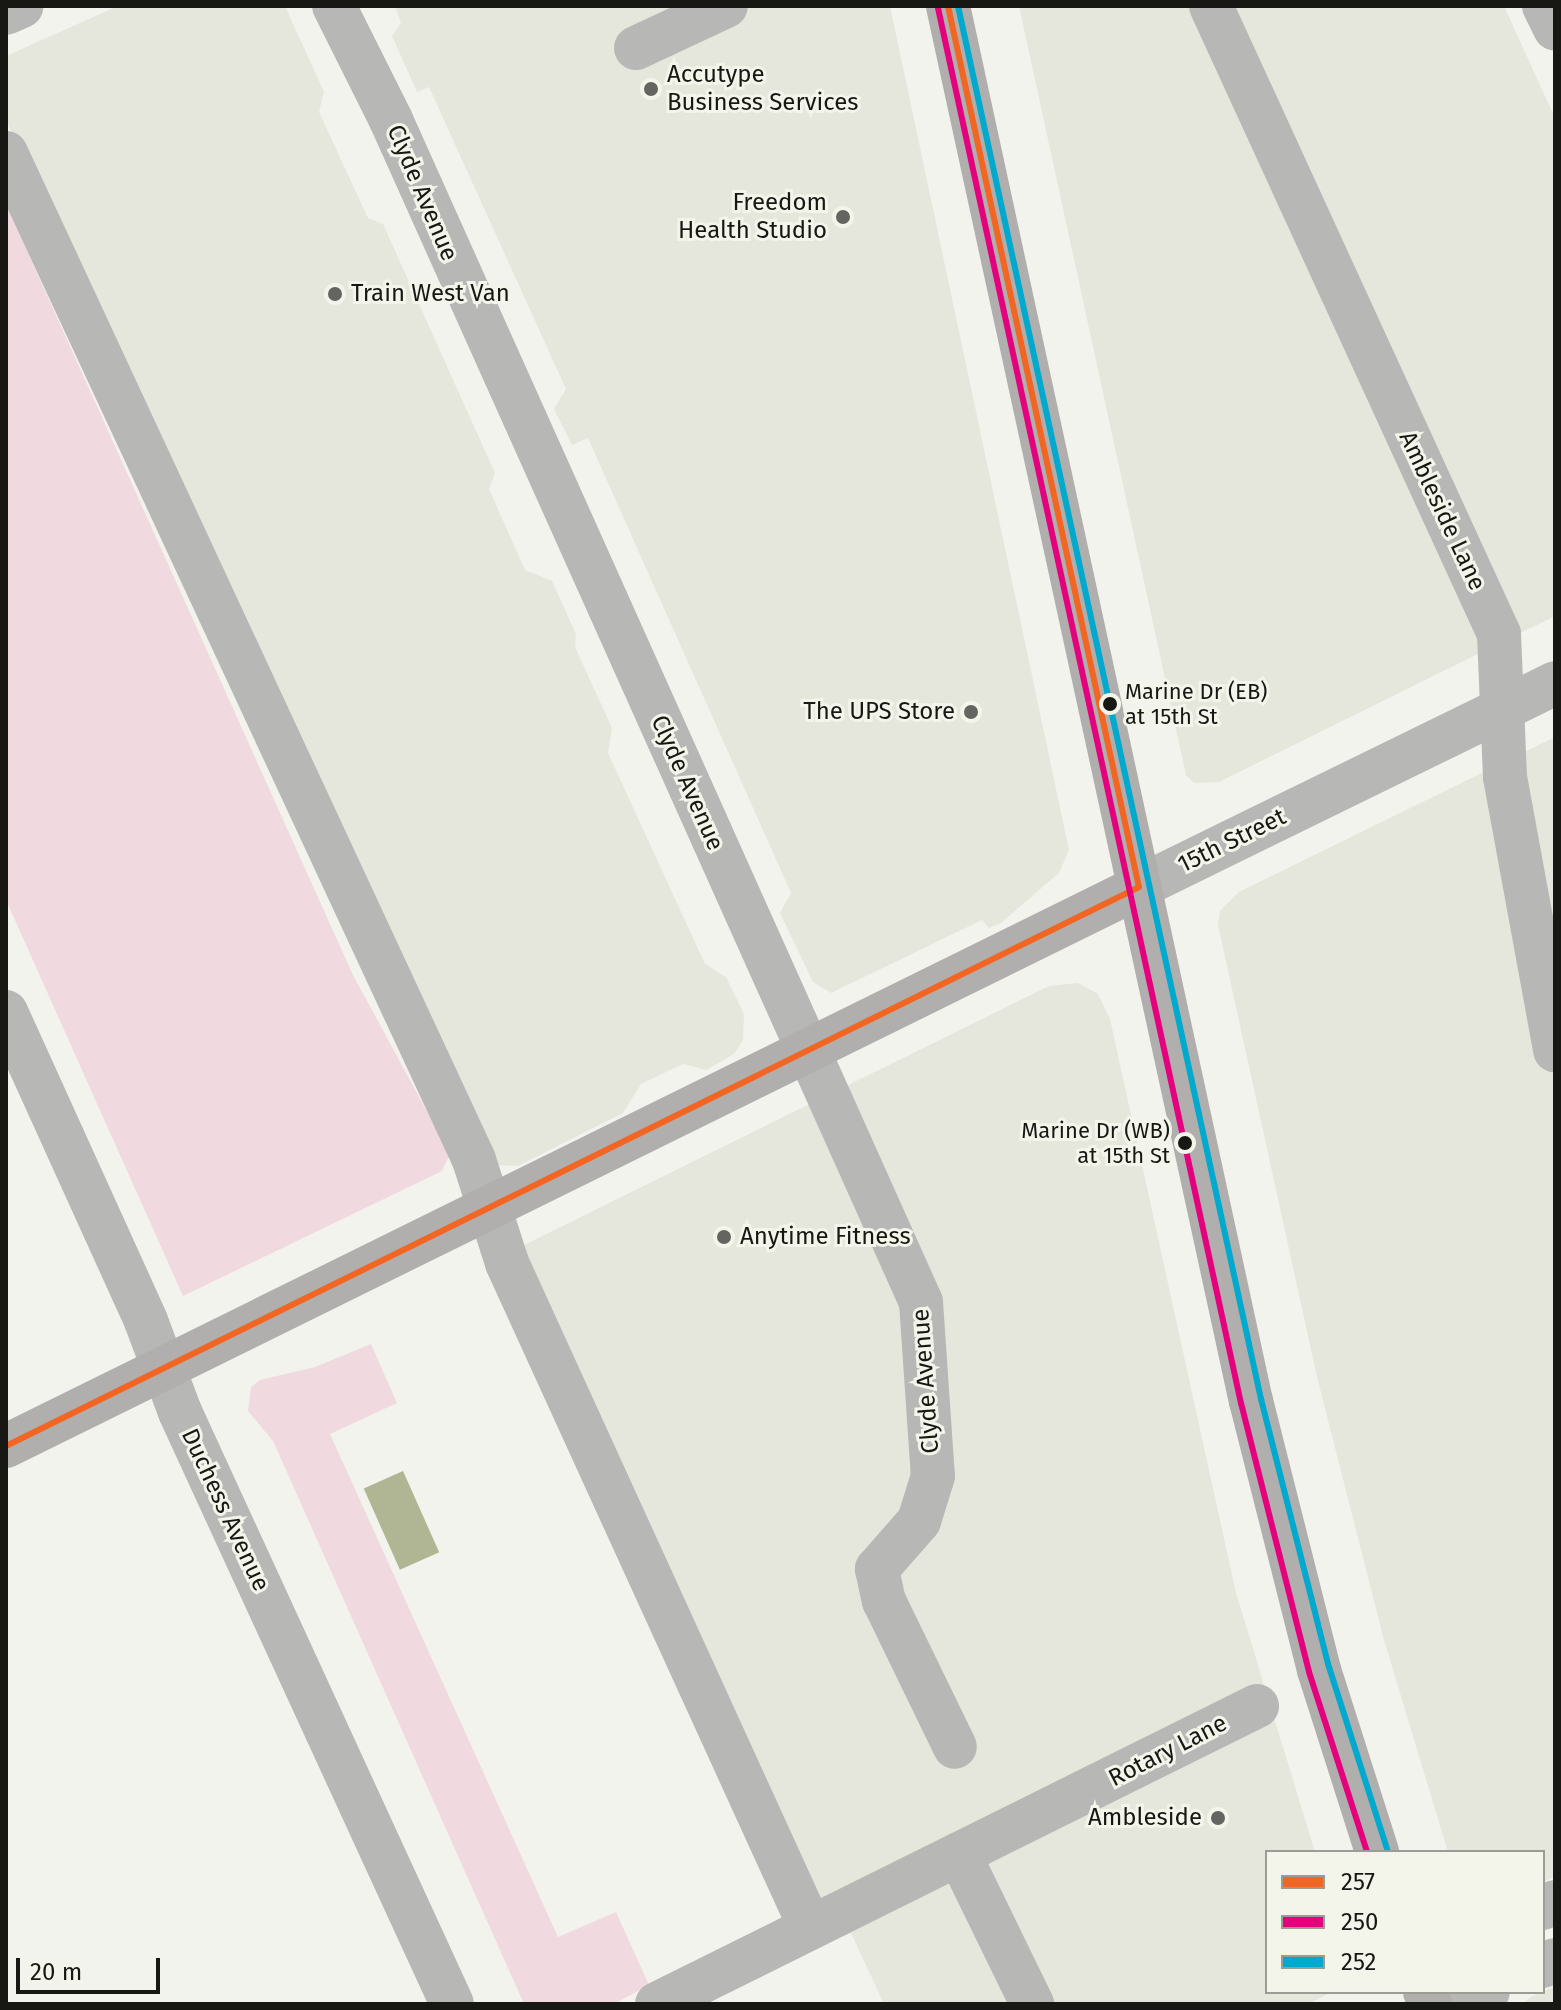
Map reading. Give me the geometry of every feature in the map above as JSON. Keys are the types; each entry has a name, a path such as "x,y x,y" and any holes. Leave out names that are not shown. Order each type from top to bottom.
{"main road":[{"path":"948,6 1251,1401 1319,1670 1376,1850"},
{"name":"15th Street","path":"6,1446 1139,887"}],"street":[{"path":"6,13 22,6"},
{"name":"Clyde Avenue","path":"334,6 391,120 914,1282 926,1325 933,1476 919,1521 877,1569 884,1601 955,1747"},
{"path":"636,48 726,6"},
{"name":"Ambleside Lane","path":"1211,6 1499,634 1505,777 1555,1050"},
{"path":"1544,6 1555,29"},
{"path":"6,153 474,1160 513,1276 810,1927"},
{"name":"15th Street","path":"1139,887 1555,683"},
{"name":"Duchess Avenue","path":"6,1012 146,1321 163,1369 452,2004"},
{"name":"Rotary Lane","path":"657,2004 1257,1706"},
{"path":"959,1854 1032,2004"},
{"path":"1399,2004 1422,1994"},
{"path":"1447,1994 1478,1997 1484,1994"}],"shaded area":[{"path":"118,6 285,6 324,92 319,112 368,218 383,224 495,473 489,489 525,570 552,581 576,634 575,647 612,728 608,753 705,964 726,977 744,1014 743,1040 734,1054 706,1070 683,1064 641,1084 623,1113 518,1166 496,1165 6,120 6,56"},
{"path":"395,6 890,6 1069,850 1059,873 1001,923 989,928 982,920 831,993 813,982 780,913 791,893 588,438 572,445 554,409 566,389 429,87 417,92 392,36 401,23"},
{"path":"1019,6 1504,6 1555,118 1555,616 1219,782 1194,783 1186,775"},
{"path":"6,204 353,975 450,1154 442,1171 183,1296 6,900"},
{"path":"1555,737 1555,1876 1545,1881 1545,1850 1447,1850 1384,1640 1317,1377 1218,925 1220,911 1239,892"},
{"path":"1078,983 1098,994 1110,1019 1236,1593 1314,1850 1265,1850 1265,1994 1328,1994 1308,2004 884,2004 851,1933 836,1939 522,1246 1049,986"},
{"path":"371,1344 397,1403 330,1434 558,1937 616,1912 649,1985 614,2004 524,2004 273,1441 248,1411 251,1387 260,1380 315,1367"},
{"path":"403,1471 439,1552 400,1570 364,1488"},
{"path":"1555,1986 1555,2004 1521,2004 1538,1994 1545,1994 1545,1991"}],"transit line":[{"name":"257","path":"948,6 1139,887"},
{"name":"252","path":"958,6 1261,1399 1329,1667 1387,1849"},
{"name":"250","path":"938,8 1241,1403 1309,1672 1366,1850"},
{"name":"257","path":"6,1446 1139,887"}],"place":[{"name":"Accutype Business Services","path":"651,89"},
{"name":"Freedom Health Studio","path":"843,217"},
{"name":"Train West Van","path":"335,294"},
{"name":"Marine Dr (EB) at 15th St","path":"1110,704"},
{"name":"The UPS Store","path":"971,712"},
{"name":"Marine Dr (WB) at 15th St","path":"1185,1143"},
{"name":"Anytime Fitness","path":"724,1237"},
{"name":"Ambleside","path":"1218,1818"}]}
